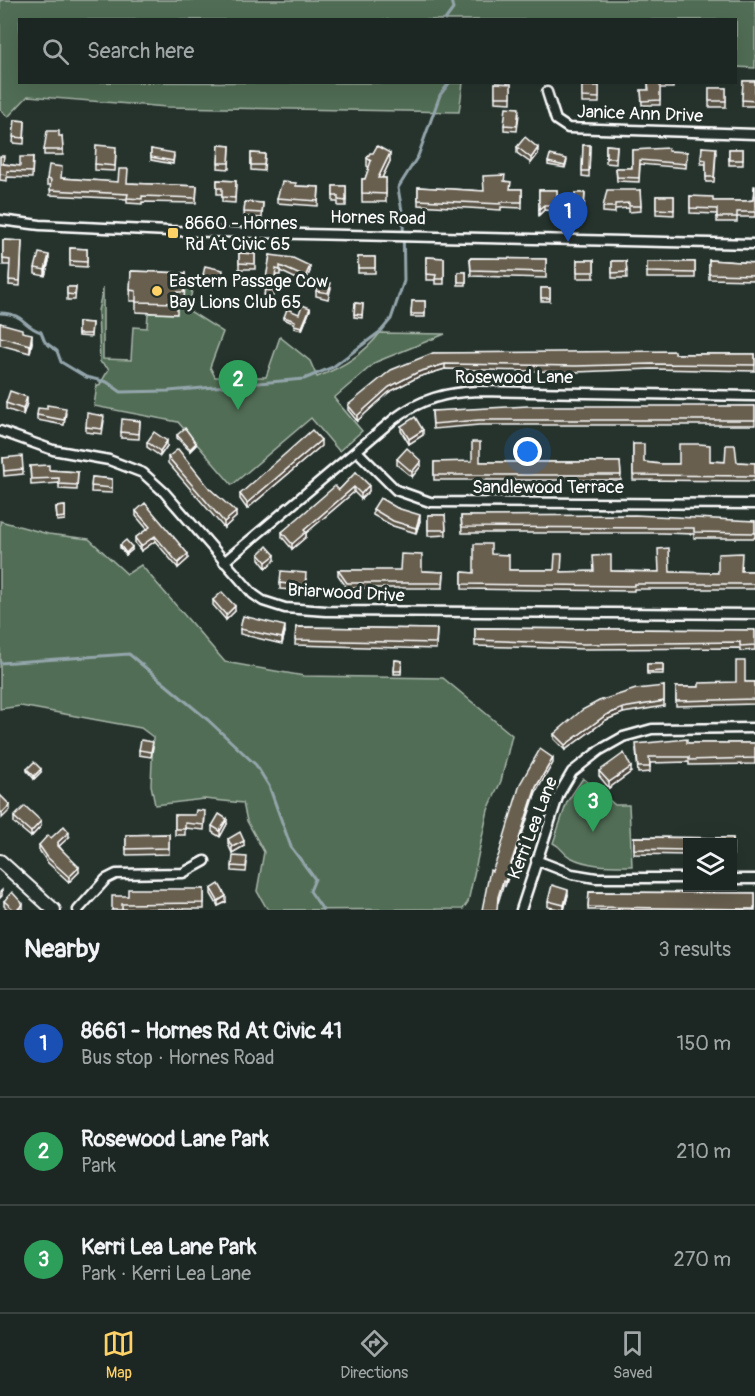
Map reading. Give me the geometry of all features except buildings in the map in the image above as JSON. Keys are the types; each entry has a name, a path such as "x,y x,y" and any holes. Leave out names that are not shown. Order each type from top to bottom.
{"main road":[{"path":"0,861 54,910"}],"street":[{"name":"Janice Ann Drive","path":"547,92 556,120 568,128 755,134"},
{"name":"Hornes Road","path":"0,220 40,225 169,231 755,244"},
{"name":"Rosewood Lane","path":"224,562 407,409 450,393 755,396"},
{"name":"Briarwood Drive","path":"0,431 53,450 109,460 143,473 164,492 240,583 263,601 295,610 755,614"},
{"name":"Sandlewood Terrace","path":"358,452 396,490 430,502 755,504"},
{"name":"Kerri Lea Lane","path":"521,910 560,794 572,772 600,750 630,734 652,729 755,728"},
{"path":"536,860 572,874 596,878 683,878"},
{"path":"78,910 106,879 116,874 183,873 205,861"},
{"path":"737,879 755,879"}],"green space":[{"path":"0,0 755,0 755,68 737,67 737,18 18,18 18,84 463,84 459,112 167,107 28,96 8,117 0,109"},
{"path":"185,284 193,286 188,310 223,332 210,367 215,377 266,377 280,337 310,361 317,377 352,360 380,333 445,334 376,362 334,398 362,431 339,451 311,418 232,485 178,422 94,406 97,385 99,386 109,369 100,362 98,311 103,288 103,359 131,360 133,327 147,328 148,313 176,314 177,303 184,303"},
{"path":"0,521 48,534 89,539 127,574 141,565 225,662 304,676 443,678 512,735 501,781 488,810 468,902 463,909 270,910 257,891 264,852 247,821 243,803 204,799 155,805 151,785 153,737 141,728 21,706 0,709"},
{"path":"583,778 615,805 629,805 632,866 585,863 567,855 553,843 567,802"}],"waterway":[{"path":"446,18 453,9 451,0"},
{"path":"0,313 15,315 41,332 45,342 57,351 61,362 86,377 107,382 121,392 169,391 304,379 333,367 381,331 391,319 404,281 403,217 398,188 418,156 440,95 448,84"},
{"path":"0,663 129,654 208,720 256,765 269,786 291,847 315,879 310,891 323,910"}],"place":[{"name":"8660 - Hornes Rd At Civic 65","path":"173,233"},
{"name":"8661 - Hornes Rd At Civic 41","path":"568,242"},
{"name":"Eastern Passage Cow Bay Lions Club 65","path":"157,291"},
{"name":"Rosewood Lane Park","path":"238,410"},
{"name":"Kerri Lea Lane Park","path":"593,832"}]}
